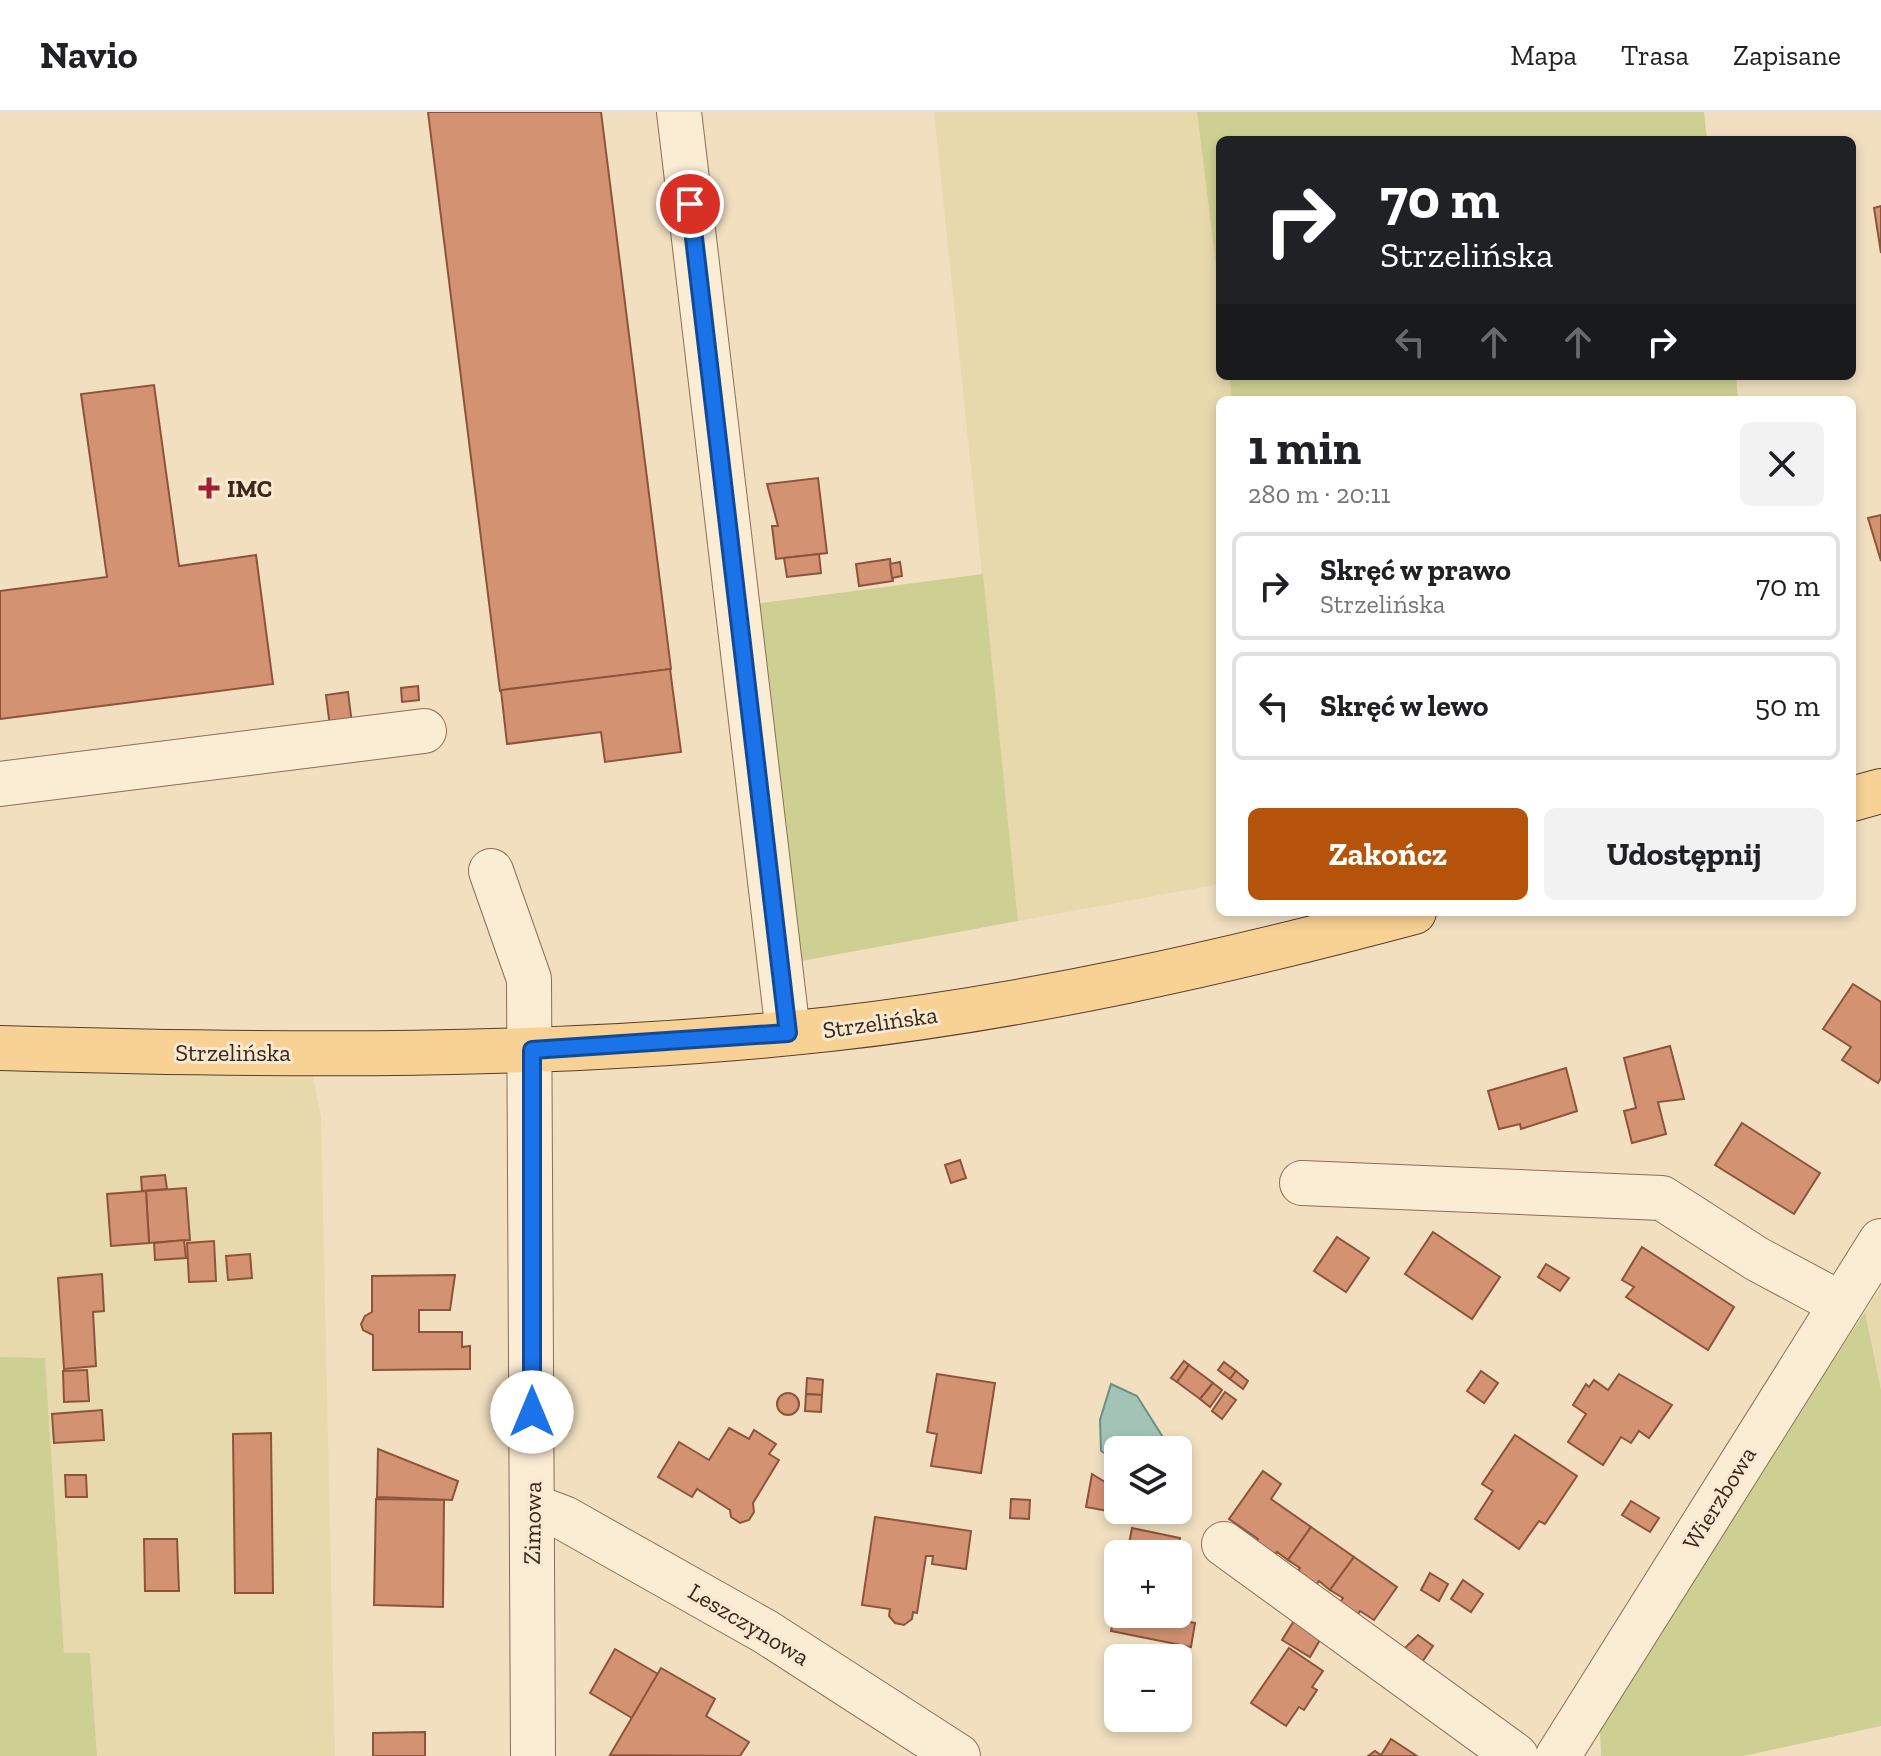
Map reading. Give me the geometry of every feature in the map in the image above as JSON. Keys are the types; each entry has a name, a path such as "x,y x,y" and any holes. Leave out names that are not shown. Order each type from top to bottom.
{"main road":[{"path":"1856,798 1881,791"},
{"name":"Strzelińska","path":"0,1048 168,1053 532,1050 788,1033 921,1018 1080,988 1202,964 1398,916"}],"street":[{"path":"679,112 788,1033"},
{"path":"0,784 424,731"},
{"name":"Zimowa","path":"491,871 529,979 532,1050 533,1756"},
{"path":"1302,1183 1662,1198 1757,1259 1841,1304"},
{"name":"Wierzbowa","path":"1558,1756 1881,1241"},
{"name":"Leszczynowa","path":"532,1506 564,1518 766,1632 958,1756"},
{"path":"1224,1544 1516,1756"}],"shaded area":[{"path":"934,112 1197,112 1216,266 1216,380 1230,380 1232,396 1216,396 1216,885 1018,921"},
{"path":"0,1062 311,1066 321,1117 335,1756 97,1756 90,1653 64,1654 45,1359 0,1357"},
{"path":"1881,1288 1881,1389 1865,1312"},
{"path":"1111,1384 1137,1396 1162,1436 1104,1436 1104,1453 1101,1451 1100,1420"}],"green space":[{"path":"1197,112 1704,112 1707,136 1216,136 1216,266"},
{"path":"1230,380 1736,380 1738,396 1232,396"},
{"path":"983,574 1018,921 796,962 754,604"},
{"path":"1865,1312 1881,1390 1881,1726 1744,1756 1601,1756 1600,1730 1622,1678"},
{"path":"0,1357 45,1358 64,1653 90,1653 97,1756 0,1756"}],"building":[{"path":"428,112 601,112 671,669 500,691"},
{"path":"1881,206 1881,253 1874,208"},
{"path":"154,385 179,566 256,555 273,684 0,719 0,591 107,577 81,394"},
{"path":"818,478 827,553 776,559 772,526 778,526 767,484"},
{"path":"1881,515 1881,561 1868,518"},
{"path":"819,554 821,573 787,577 784,558"},
{"path":"890,559 893,581 859,586 856,564"},
{"path":"900,562 902,576 892,578 890,564"},
{"path":"670,669 681,752 605,762 601,732 507,744 501,690"},
{"path":"418,686 419,700 402,702 401,688"},
{"path":"348,692 352,724 330,727 326,695"},
{"path":"1853,984 1881,1002 1881,1078 1878,1083 1842,1060 1851,1047 1823,1029"},
{"path":"1670,1046 1684,1099 1658,1102 1666,1134 1632,1143 1624,1111 1636,1108 1624,1058"},
{"path":"1566,1068 1577,1111 1521,1129 1520,1124 1499,1129 1488,1091"},
{"path":"1742,1123 1820,1173 1794,1214 1715,1165"},
{"path":"960,1160 966,1178 951,1183 945,1165"},
{"path":"165,1175 167,1189 142,1191 141,1177"},
{"path":"186,1188 190,1240 149,1243 146,1191"},
{"path":"146,1191 149,1243 111,1246 107,1194"},
{"path":"1433,1232 1500,1277 1472,1319 1405,1274"},
{"path":"1337,1237 1369,1258 1346,1292 1314,1271"},
{"path":"184,1240 186,1258 155,1260 154,1243"},
{"path":"214,1241 216,1281 189,1282 187,1243"},
{"path":"1642,1247 1734,1307 1708,1350 1626,1297 1634,1287 1622,1280"},
{"path":"250,1254 252,1278 228,1280 226,1256"},
{"path":"1546,1264 1569,1278 1560,1291 1538,1277"},
{"path":"102,1274 104,1311 93,1312 96,1366 64,1369 58,1278"},
{"path":"455,1275 450,1310 419,1310 419,1332 462,1332 462,1347 470,1346 470,1369 373,1370 373,1335 363,1330 361,1324 365,1316 372,1312 372,1276"},
{"path":"1184,1361 1189,1365 1177,1382 1171,1378"},
{"path":"1224,1362 1236,1371 1230,1379 1218,1370"},
{"path":"1189,1365 1213,1383 1200,1399 1177,1382"},
{"path":"87,1370 89,1401 64,1402 63,1371"},
{"path":"1236,1371 1248,1381 1243,1389 1230,1379"},
{"path":"1481,1371 1498,1383 1484,1403 1467,1391"},
{"path":"937,1374 995,1383 981,1473 931,1466 937,1434 927,1432"},
{"path":"1619,1374 1672,1405 1649,1438 1639,1431 1631,1443 1621,1437 1603,1465 1568,1442 1586,1414 1573,1405 1586,1384 1589,1387 1594,1380 1608,1390"},
{"path":"807,1378 823,1380 822,1395 806,1394"},
{"path":"1213,1383 1222,1390 1210,1407 1200,1399"},
{"path":"1225,1392 1236,1400 1222,1419 1212,1411"},
{"path":"788,1393 796,1396 799,1404 796,1412 788,1415 780,1412 777,1404 780,1396"},
{"path":"806,1394 822,1395 821,1412 805,1411"},
{"path":"102,1410 104,1440 54,1443 52,1414"},
{"path":"729,1428 749,1439 754,1430 776,1444 769,1454 779,1460 753,1503 754,1512 749,1520 740,1523 731,1517 730,1510 697,1489 692,1497 658,1477 679,1442 709,1460"},
{"path":"271,1433 273,1593 235,1593 233,1434"},
{"path":"1515,1435 1577,1476 1545,1524 1539,1521 1519,1549 1475,1519 1493,1491 1482,1484"},
{"path":"378,1449 458,1481 452,1500 377,1497"},
{"path":"1263,1471 1281,1484 1271,1499 1311,1527 1288,1560 1277,1552 1270,1561 1250,1551 1258,1539 1229,1519"},
{"path":"1092,1474 1104,1481 1104,1510 1086,1507"},
{"path":"65,1475 86,1475 87,1497 66,1497"},
{"path":"376,1499 444,1500 443,1607 374,1605"},
{"path":"1011,1499 1030,1500 1029,1519 1010,1518"},
{"path":"1631,1501 1659,1518 1650,1532 1622,1515"},
{"path":"875,1517 971,1531 966,1569 932,1564 933,1556 926,1556 917,1613 913,1612 912,1619 904,1625 895,1623 889,1616 890,1609 862,1605"},
{"path":"1311,1527 1354,1557 1330,1590 1319,1581 1312,1591 1292,1580 1300,1568 1288,1560"},
{"path":"1132,1528 1180,1538 1180,1540 1130,1540"},
{"path":"144,1539 177,1539 179,1591 145,1591"},
{"path":"1354,1557 1397,1587 1374,1620 1360,1611 1354,1620 1334,1610 1343,1598 1330,1590"},
{"path":"1430,1573 1448,1584 1439,1601 1421,1590"},
{"path":"1463,1580 1483,1594 1471,1612 1451,1599"},
{"path":"1297,1616 1324,1633 1310,1657 1282,1640"},
{"path":"1192,1622 1195,1623 1192,1644 1176,1644 1111,1631 1112,1628 1192,1628"},
{"path":"1418,1635 1433,1646 1418,1668 1399,1654"},
{"path":"1289,1648 1323,1671 1312,1687 1317,1690 1304,1710 1299,1707 1286,1726 1251,1703"},
{"path":"615,1649 658,1674 632,1718 590,1693"},
{"path":"661,1668 715,1699 706,1716 749,1742 740,1756 610,1755"},
{"path":"425,1732 425,1756 373,1756 373,1733"},
{"path":"1391,1739 1417,1756 1368,1756 1375,1751 1381,1755"}],"place":[{"name":"IMC","path":"209,488"}],"route":[{"path":"532,1412 532,1050 618,1047 788,1033 690,204"}]}
